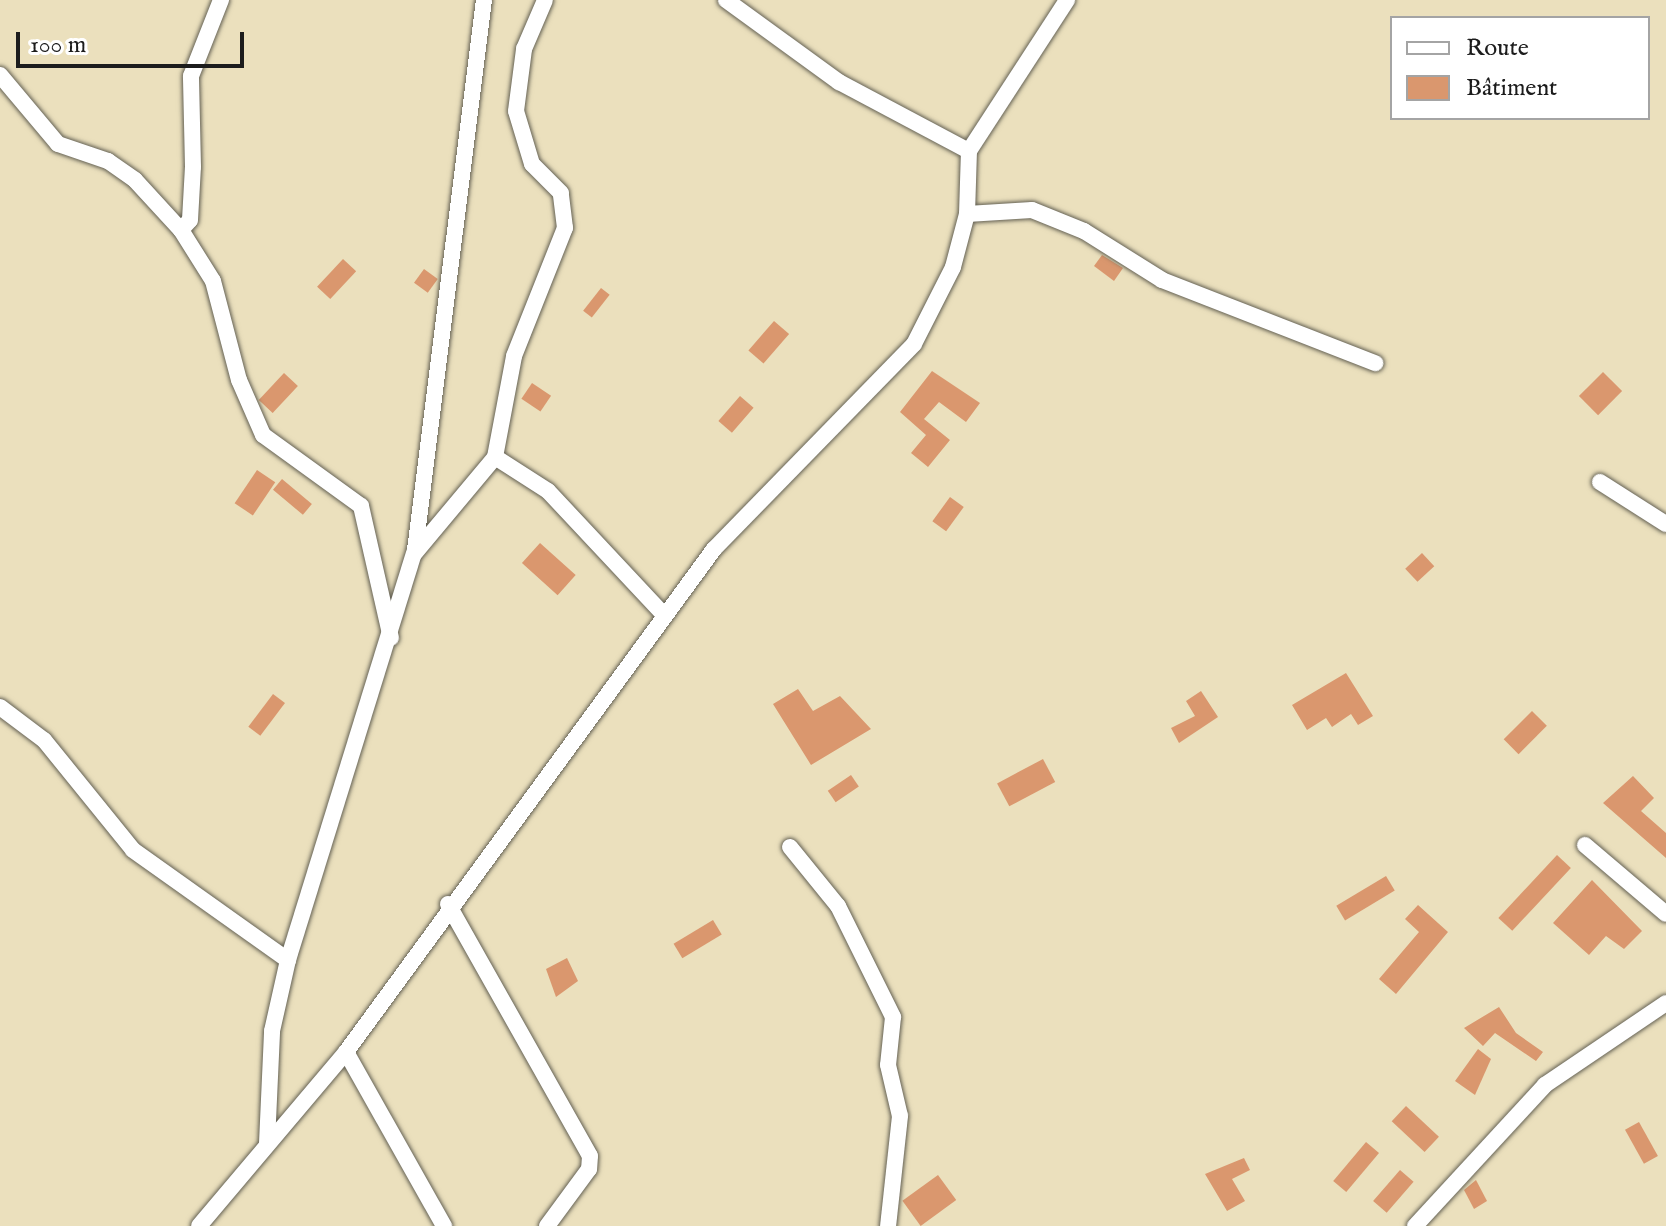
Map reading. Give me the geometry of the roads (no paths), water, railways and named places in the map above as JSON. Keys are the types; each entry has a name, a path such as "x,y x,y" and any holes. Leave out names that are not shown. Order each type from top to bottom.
{"street":[{"path":"181,230 190,220 191,76 221,0"},
{"path":"267,1143 272,1031 288,960 392,644 414,554 484,0"},
{"path":"414,554 495,457 514,356 565,228 561,193 532,164 516,111 524,49 545,0"},
{"path":"726,0 839,82 969,151"},
{"path":"199,1226 346,1052 448,904 714,549 914,344 953,267 967,214 969,151 1067,0"},
{"path":"0,75 58,144 108,161 135,180 181,230 213,281 247,405 263,435 361,506 392,644"},
{"path":"967,214 1032,210 1084,231 1162,280 1375,363"},
{"path":"495,457 548,491 664,615"},
{"path":"1600,482 1666,524"},
{"path":"0,707 44,740 133,850 288,960"},
{"path":"1585,845 1666,914"},
{"path":"790,847 838,906 893,1017 888,1065 900,1116 888,1226"},
{"path":"448,904 590,1156 589,1169 547,1226"},
{"path":"1415,1226 1545,1085 1666,1003"},
{"path":"346,1052 444,1226"}]}
